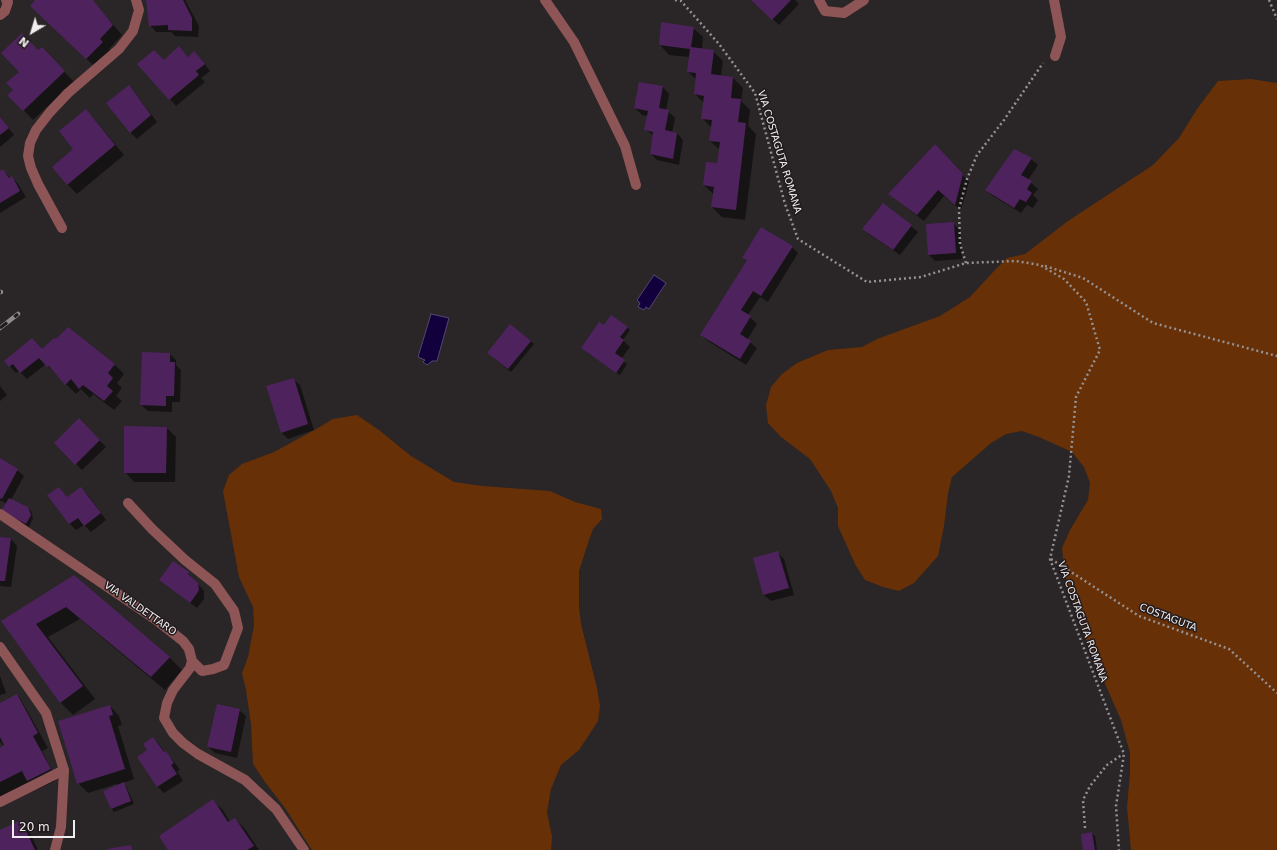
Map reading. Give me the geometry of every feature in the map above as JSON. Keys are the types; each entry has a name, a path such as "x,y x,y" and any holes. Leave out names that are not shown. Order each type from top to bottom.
{"street":[{"path":"0,16 5,11 8,2 6,0"},
{"path":"62,228 31,168 28,156 30,143 36,130 50,112 68,93 119,49 133,31 139,10 136,0"},
{"path":"545,0 574,42 622,139 636,186"},
{"path":"819,0 825,11 844,13 864,0"},
{"path":"1054,0 1061,37 1055,56"},
{"path":"128,503 152,529 185,560 215,584 234,611 238,628 224,665 202,671 192,661 190,668 173,690 167,703 164,718 173,733 183,743 198,754 245,780 276,810 304,850"},
{"name":"VIA VALDETTARO","path":"0,514 174,633 189,649 192,661"},
{"path":"0,647 46,713 64,770 61,827 55,850"},
{"path":"0,802 64,770"}],"path":[{"name":"VIA COSTAGUTA ROMANA","path":"675,0 681,1 719,44 755,93 785,204 798,239 867,282 921,277 966,263 1016,261 1040,265 1064,279 1086,302 1100,350 1076,397 1069,476 1050,559 1124,754 1116,806 1119,850"},
{"path":"1269,0 1277,19"},
{"path":"966,263 960,244 959,209 967,179 977,154 1004,120 1043,62"},
{"path":"1040,265 1083,278 1153,323 1277,356"},
{"name":"COSTAGUTA","path":"1050,559 1139,616 1229,649 1277,693"},
{"path":"1085,828 1082,800 1090,786 1107,765 1124,754"}],"shaded area":[{"path":"1251,79 1277,83 1277,850 1131,850 1127,807 1130,753 1121,720 1084,636 1067,583 1064,566 1062,548 1070,530 1088,500 1090,483 1084,467 1072,452 1022,431 1006,434 991,443 952,477 938,556 914,583 899,591 865,580 855,564 838,526 838,508 831,491 810,459 781,437 768,423 766,405 771,387 782,374 797,363 828,350 862,347 877,339 940,316 970,297 1007,258 1025,254 1068,221 1153,165 1179,138 1197,109 1218,81"},
{"path":"654,275 666,283 649,309 646,307 644,310 638,307 640,303 637,300"},
{"path":"431,314 449,318 437,361 432,361 427,365 423,362 425,360 418,357"},
{"path":"357,415 379,430 411,456 454,482 482,486 550,491 575,502 601,509 602,519 593,529 579,571 579,607 581,624 597,688 600,706 598,721 579,750 561,765 551,789 547,812 552,837 551,850 312,850 285,808 253,764 251,724 242,673 248,657 254,625 253,607 239,577 223,491 229,475 242,464 274,452 333,419"}],"building":[{"path":"35,0 93,0 113,25 100,39 103,42 86,59 30,6"},
{"path":"146,0 183,0 192,18 192,31 168,30 168,25 149,26"},
{"path":"751,0 791,0 772,20"},
{"path":"661,22 694,27 691,47 714,50 711,74 733,77 731,98 741,99 738,122 746,123 736,210 711,207 714,187 703,185 706,162 717,163 720,142 709,141 712,120 701,119 704,96 694,94 696,73 687,72 690,49 659,45"},
{"path":"22,33 38,50 42,47 65,71 23,111 7,95 13,90 6,83 19,72 1,53"},
{"path":"179,46 188,57 194,51 205,64 196,71 199,75 169,100 137,64 154,50 164,60"},
{"path":"639,82 663,86 659,108 669,110 665,130 677,133 673,159 650,154 653,132 644,130 648,111 634,108"},
{"path":"129,85 151,115 130,133 106,103"},
{"path":"86,109 115,145 67,185 52,167 73,149 59,131"},
{"path":"0,117 9,128 0,135"},
{"path":"935,144 963,174 955,205 938,190 917,215 888,194"},
{"path":"1014,149 1032,158 1021,175 1032,181 1027,189 1032,193 1026,202 1020,199 1014,208 985,190"},
{"path":"3,169 9,178 12,176 20,191 0,203 0,171"},
{"path":"883,203 912,225 893,250 862,229"},
{"path":"954,222 956,253 928,255 926,224"},
{"path":"761,227 793,246 761,296 753,291 741,310 751,316 740,334 751,341 740,359 700,335 747,260 742,258"},
{"path":"611,315 628,327 620,337 624,340 615,353 625,360 616,373 581,348 599,322 604,325"},
{"path":"510,324 531,341 508,369 487,353"},
{"path":"68,327 115,364 108,373 113,378 107,386 113,391 104,401 83,385 79,389 71,379 65,385 49,366 47,367 39,358 20,373 13,364 9,367 4,361 32,338 42,349 54,338 56,339"},
{"path":"142,352 170,353 170,362 175,362 174,396 166,396 166,406 140,405"},
{"path":"294,378 308,424 281,433 266,386"},
{"path":"79,418 100,440 75,465 54,443"},
{"path":"124,426 167,427 166,473 124,473"},
{"path":"0,458 18,469 2,499 0,498"},
{"path":"59,487 67,497 81,487 101,513 84,526 78,518 69,524 47,495"},
{"path":"9,498 28,507 31,515 26,524 1,511"},
{"path":"0,537 11,538 5,581 0,581"},
{"path":"778,551 789,588 763,595 753,558"},
{"path":"173,561 189,572 188,574 198,583 198,592 190,603 159,580"},
{"path":"74,575 170,657 151,677 66,607 36,624 83,686 60,703 1,621"},
{"path":"17,694 38,733 33,736 51,769 27,781 22,771 0,782 0,748 4,745 0,737 0,703"},
{"path":"217,704 240,709 231,752 207,747"},
{"path":"110,705 113,715 109,716 125,769 77,784 58,721"},
{"path":"153,737 164,752 166,751 174,763 171,765 177,774 157,787 137,757 147,750 143,744"},
{"path":"124,782 131,801 111,809 103,791"},
{"path":"213,799 228,822 235,818 254,846 247,850 168,850 159,836"},
{"path":"21,820 35,850 0,850 0,830"},
{"path":"1092,832 1095,850 1083,850 1081,834"},
{"path":"131,845 132,850 107,850 107,849"}],"railway":[{"path":"0,328 18,314"}]}
